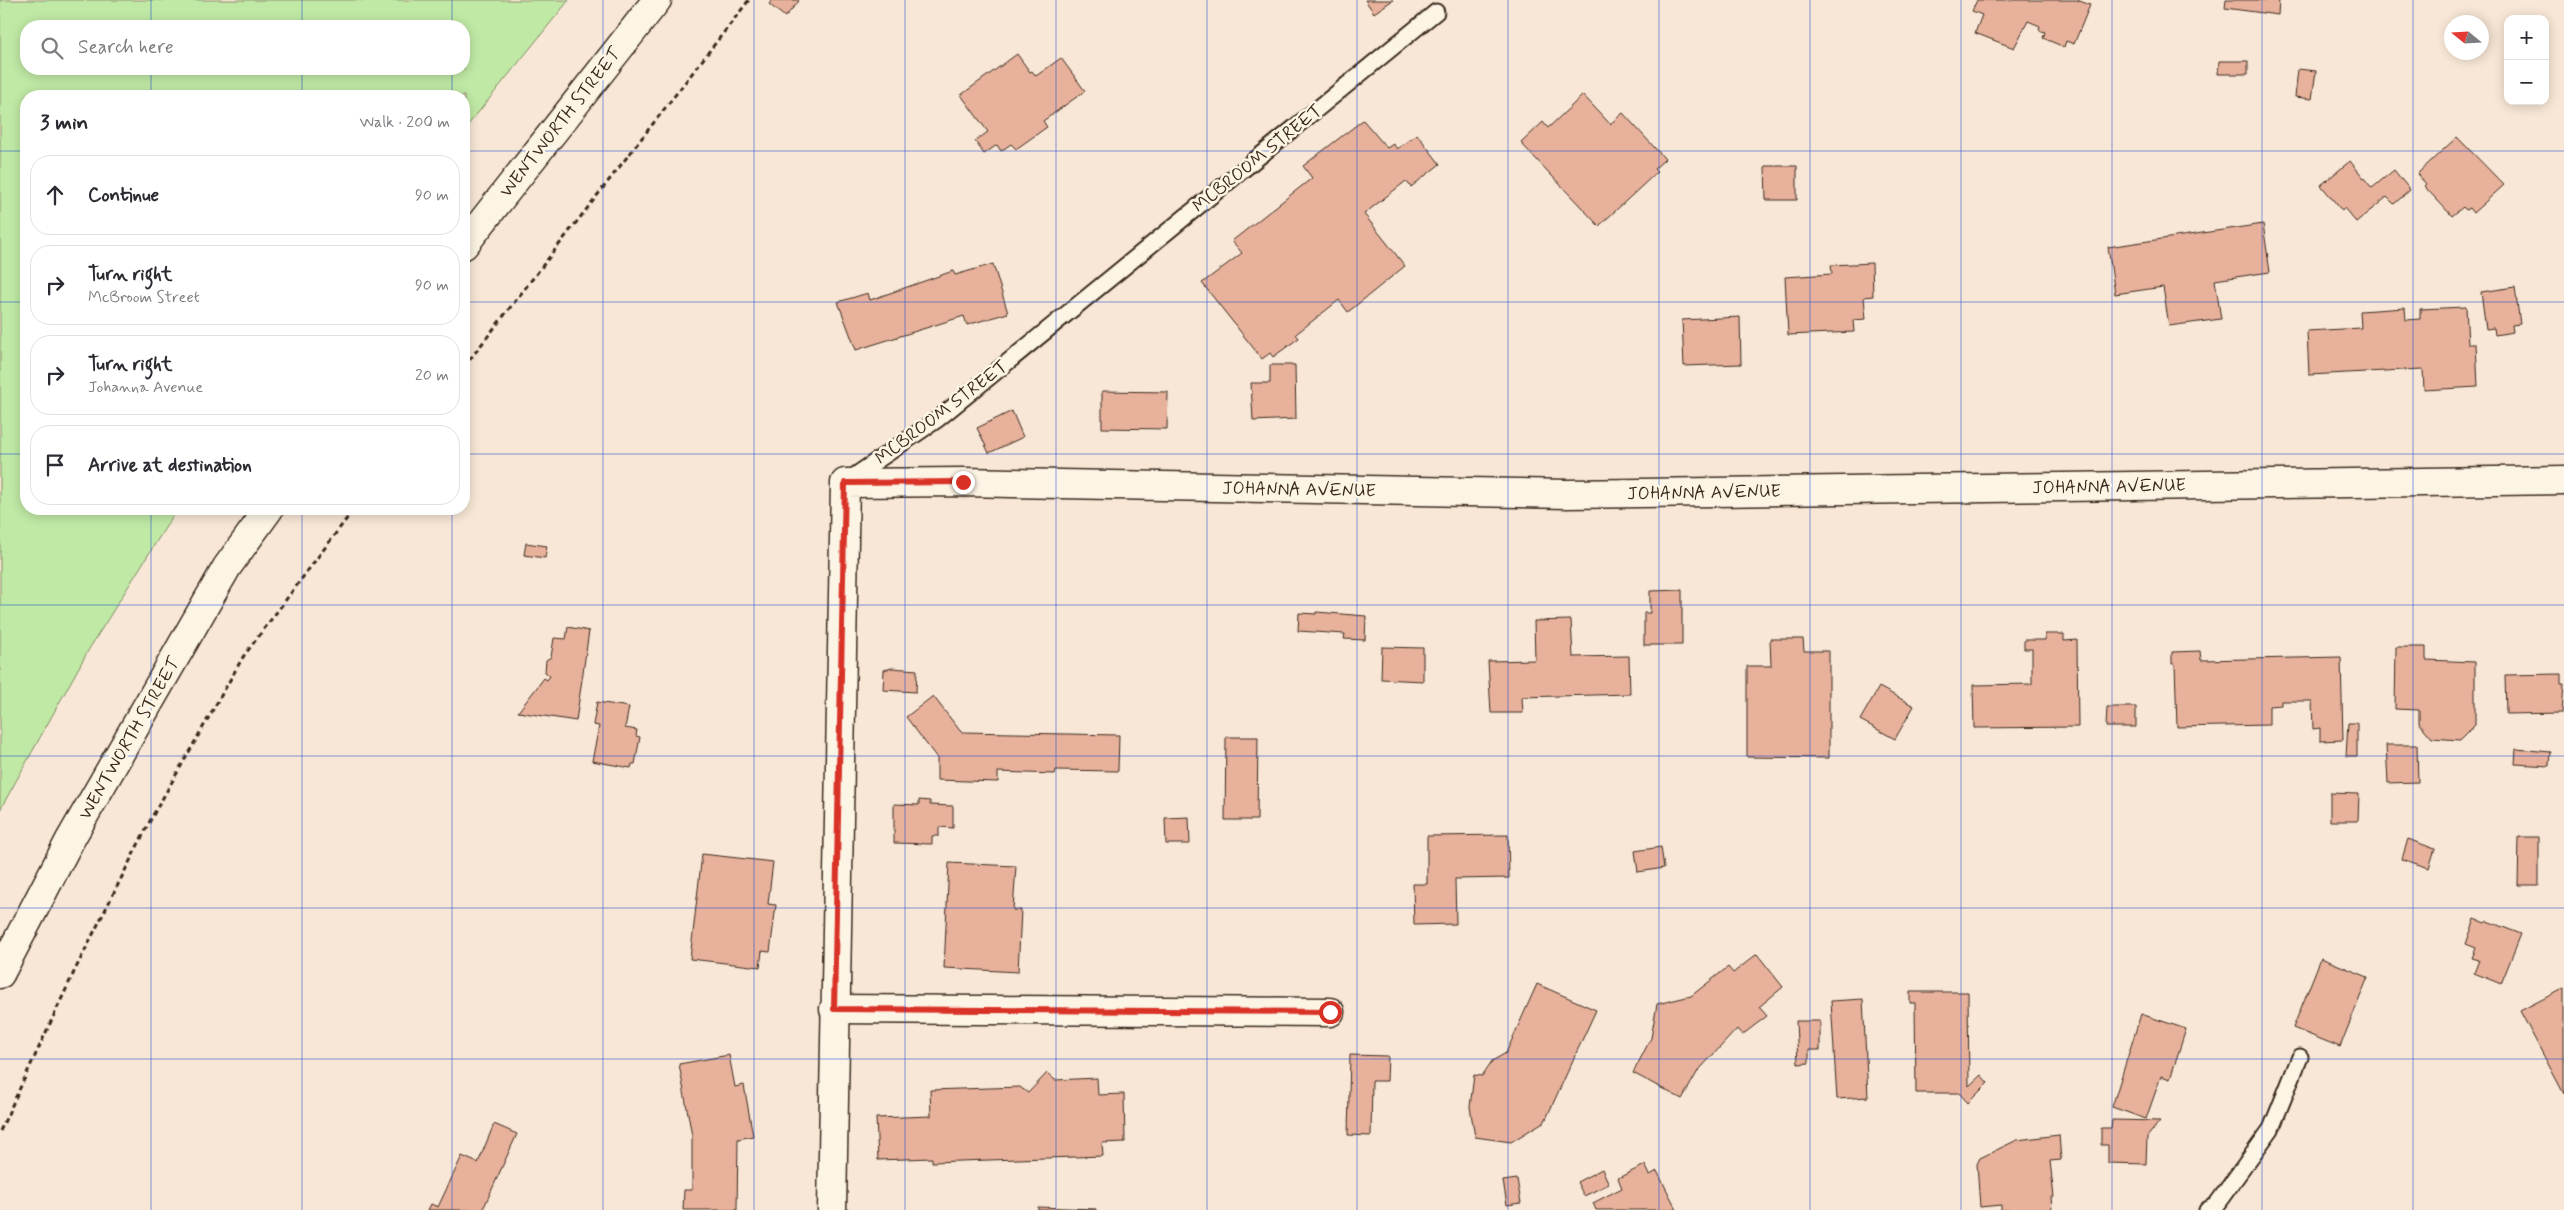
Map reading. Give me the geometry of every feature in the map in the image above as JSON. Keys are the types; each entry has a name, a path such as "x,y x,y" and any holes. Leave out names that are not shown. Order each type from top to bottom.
{"street":[{"name":"WENTWORTH STREET","path":"470,237 657,0"},
{"name":"JOHANNA AVENUE","path":"845,483 963,482 1567,494 2564,480"},
{"path":"832,1210 834,1009 845,483"},
{"name":"WENTWORTH STREET","path":"0,974 70,840 227,567 265,515"},
{"path":"834,1009 1330,1012"}],"lane":[{"name":"MCBROOM STREET","path":"845,483 938,419 1436,12"},
{"path":"2207,1210 2216,1204 2271,1129 2300,1057"}],"path":[{"path":"470,359 749,0"},
{"path":"0,1131 75,970 152,817 242,657 349,515"}],"green space":[{"path":"0,0 569,0 470,123 470,90 20,90 20,515 173,515 89,649 0,810"}],"building":[{"path":"772,0 799,1 785,17 769,4"},
{"path":"1365,0 1393,0 1374,13"},
{"path":"1977,0 2077,0 2090,5 2074,44 2066,41 2064,47 2043,38 2045,32 2039,30 2040,26 2028,21 2014,48 1975,33 1982,15 1972,11"},
{"path":"2226,0 2279,0 2278,15 2225,8"},
{"path":"1017,54 1030,72 1032,71 1036,76 1061,58 1085,91 1043,121 1047,127 1016,149 1011,144 1001,151 997,145 984,154 975,141 988,132 961,95"},
{"path":"2219,61 2248,61 2248,74 2218,74"},
{"path":"2298,69 2316,71 2312,99 2295,97"},
{"path":"1583,95 1610,124 1623,113 1665,159 1654,169 1657,172 1599,226 1521,143 1543,122 1548,128"},
{"path":"1363,120 1387,148 1393,144 1397,149 1417,134 1440,164 1411,187 1406,181 1364,214 1405,266 1348,312 1339,300 1296,334 1299,338 1273,357 1270,353 1262,359 1202,283 1242,253 1232,241 1312,178 1303,166"},
{"path":"2457,137 2504,185 2473,213 2469,208 2466,210 2463,207 2452,216 2424,186 2426,184 2417,174"},
{"path":"2350,161 2372,188 2394,170 2410,190 2394,204 2387,197 2356,222 2344,208 2342,211 2321,185"},
{"path":"1765,166 1797,166 1797,200 1766,200"},
{"path":"2263,224 2270,272 2215,280 2221,319 2169,326 2163,287 2115,294 2108,247"},
{"path":"1872,263 1873,296 1864,297 1866,319 1853,320 1854,332 1788,335 1785,277 1832,274 1831,265"},
{"path":"993,264 1008,313 967,325 964,316 856,350 838,302 868,293 870,300 953,271 955,275"},
{"path":"2515,287 2520,324 2512,325 2513,332 2495,335 2494,328 2486,329 2481,292"},
{"path":"2466,307 2468,344 2476,344 2478,387 2424,390 2423,369 2309,375 2307,331 2361,328 2360,311 2405,308 2406,320 2420,319 2420,309"},
{"path":"1740,317 1741,364 1684,366 1682,320"},
{"path":"1270,365 1295,365 1296,419 1253,421 1251,383 1270,383"},
{"path":"1102,391 1168,392 1167,429 1102,428"},
{"path":"1012,411 1023,437 989,453 977,428"},
{"path":"526,543 547,546 545,558 524,555"},
{"path":"1682,590 1682,645 1644,645 1644,613 1650,613 1650,591"},
{"path":"1316,612 1366,616 1365,640 1344,639 1345,634 1298,631 1299,613 1316,614"},
{"path":"1571,620 1573,657 1629,656 1630,694 1522,697 1523,713 1491,713 1488,661 1535,660 1534,621"},
{"path":"568,627 589,631 576,721 518,712 544,678 547,680 550,676 545,672 546,660 551,657 554,638 566,639"},
{"path":"2045,634 2064,634 2064,641 2077,640 2078,727 1974,728 1973,685 2032,684 2032,649 2024,649 2024,640 2045,640"},
{"path":"1770,639 1803,639 1804,651 1829,651 1829,758 1747,757 1747,666 1771,666"},
{"path":"1382,647 1423,648 1423,681 1381,679"},
{"path":"2396,647 2426,647 2426,660 2475,662 2475,725 2460,740 2432,738 2419,723 2419,710 2395,709"},
{"path":"2200,651 2201,660 2341,657 2343,740 2320,741 2320,728 2313,729 2312,701 2281,701 2281,705 2269,706 2269,725 2177,727 2175,664 2172,664 2172,652"},
{"path":"892,668 917,670 916,692 883,690 884,670"},
{"path":"2561,674 2561,684 2564,684 2562,713 2506,714 2505,675"},
{"path":"1879,687 1914,706 1895,739 1860,720"},
{"path":"933,696 961,732 1119,735 1118,771 1056,770 1055,774 998,772 998,782 937,780 937,758 906,717"},
{"path":"597,702 629,707 625,728 637,730 636,736 640,737 635,764 632,764 631,768 592,761 599,726 593,725"},
{"path":"2107,707 2136,707 2136,727 2106,727"},
{"path":"2348,723 2357,723 2357,756 2346,756"},
{"path":"1226,737 1258,737 1257,820 1225,820"},
{"path":"2386,745 2417,745 2418,782 2388,783"},
{"path":"2516,749 2551,752 2550,766 2515,764"},
{"path":"2330,793 2359,794 2358,821 2330,821"},
{"path":"919,800 930,801 930,805 953,806 953,828 939,827 939,836 932,836 932,844 894,843 894,804 919,805"},
{"path":"1189,817 1190,844 1166,844 1165,818"},
{"path":"1508,835 1509,878 1455,879 1456,924 1414,925 1413,884 1427,884 1427,836"},
{"path":"2519,837 2539,837 2539,885 2518,885"},
{"path":"2408,839 2435,849 2429,868 2402,859"},
{"path":"1661,847 1664,868 1638,872 1635,851"},
{"path":"702,854 773,862 768,904 776,905 770,952 762,951 760,967 690,959"},
{"path":"949,863 1016,866 1013,910 1021,910 1018,972 944,968"},
{"path":"2475,919 2485,923 2487,921 2521,934 2501,984 2474,973 2479,960 2472,958 2476,948 2466,944"},
{"path":"1757,954 1783,987 1759,1007 1767,1016 1742,1035 1737,1029 1698,1071 1682,1099 1633,1073 1651,1038 1657,1004 1691,996 1728,967 1733,973"},
{"path":"2321,958 2368,977 2340,1047 2293,1028"},
{"path":"1537,984 1596,1010 1545,1121 1511,1142 1475,1137 1470,1107 1474,1075 1482,1076 1492,1061 1506,1053"},
{"path":"2564,988 2564,1094 2520,1011"},
{"path":"1910,992 1968,992 1969,1086 1981,1075 1988,1083 1968,1103 1959,1093 1916,1093 1915,1003 1910,1003"},
{"path":"1863,999 1868,1097 1837,1099 1831,1001"},
{"path":"2141,1014 2186,1029 2170,1079 2161,1076 2146,1119 2112,1107"},
{"path":"1796,1021 1820,1021 1820,1050 1809,1050 1809,1063 1798,1064"},
{"path":"729,1055 735,1087 744,1085 753,1136 738,1139 737,1210 683,1210 684,1190 692,1190 692,1136 679,1064"},
{"path":"1350,1055 1388,1056 1387,1081 1372,1081 1371,1136 1348,1135"},
{"path":"1047,1073 1055,1080 1097,1078 1098,1095 1124,1094 1125,1142 1102,1143 1103,1156 932,1162 932,1158 878,1160 876,1118 931,1116 930,1090 1020,1087 1028,1093"},
{"path":"2112,1120 2160,1121 2147,1137 2146,1164 2108,1163 2108,1145 2101,1145 2101,1128 2111,1128"},
{"path":"494,1124 517,1134 484,1207 485,1210 428,1210 431,1204 438,1207 462,1156 478,1163"},
{"path":"2059,1135 2061,1160 2050,1161 2054,1197 2051,1197 2052,1210 2001,1210 2001,1205 1980,1207 1977,1164 1980,1158 2017,1140"},
{"path":"1645,1165 1650,1175 1657,1171 1677,1210 1596,1210 1593,1203 1622,1188 1618,1178"},
{"path":"1602,1169 1609,1184 1584,1196 1577,1182"},
{"path":"1517,1179 1521,1203 1507,1205 1503,1181"},
{"path":"1038,1207 1096,1209 1096,1210 1038,1210"}],"route":[{"path":"963,482 845,483 834,1009 1330,1012"}]}
